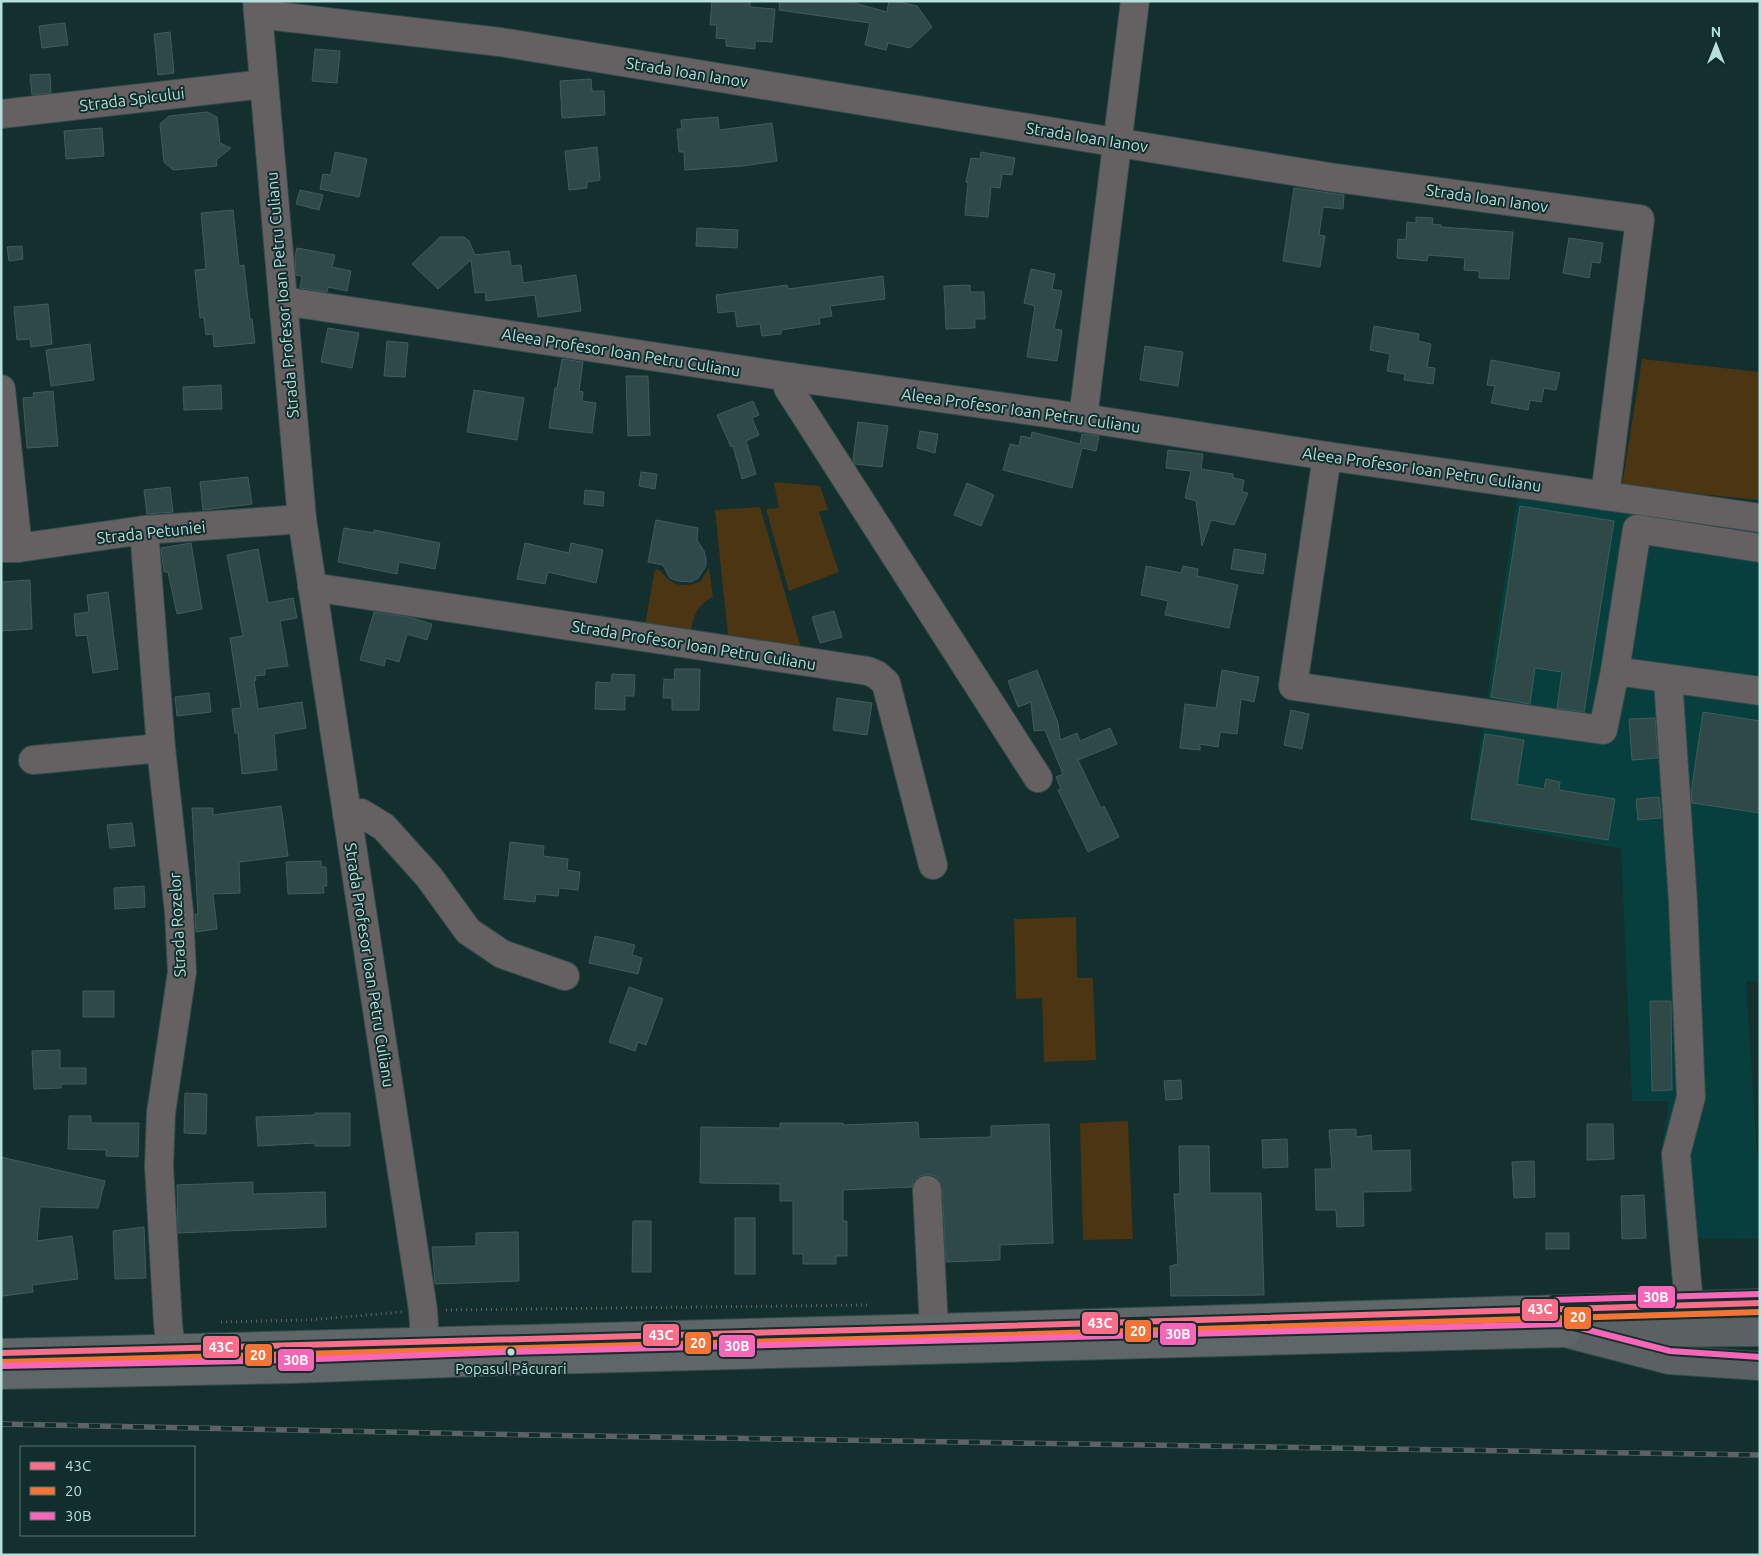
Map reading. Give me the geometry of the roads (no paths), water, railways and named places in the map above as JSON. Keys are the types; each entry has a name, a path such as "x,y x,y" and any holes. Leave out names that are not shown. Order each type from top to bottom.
{"highway":[{"path":"1,1353 934,1328 1760,1303"},
{"path":"1,1375 292,1369 1565,1333"}],"main road":[{"path":"1565,1333 1760,1332"},
{"path":"1565,1333 1669,1360 1760,1366"}],"street":[{"path":"1083,418 1135,1"},
{"name":"Strada Ioan Ianov","path":"258,8 500,42 1329,177 1640,219 1606,496"},
{"name":"Strada Profesor Ioan Petru Culianu","path":"258,8 263,84 302,519 423,1310 425,1342"},
{"name":"Strada Spicului","path":"1,114 263,84"},
{"name":"Aleea Profesor Ioan Petru Culianu","path":"283,301 790,377 1083,418 1327,456 1760,518"},
{"path":"790,377 788,388 1038,778"},
{"path":"1,389 9,548"},
{"path":"1327,456 1293,686 1603,730 1615,671 1637,529 1760,548"},
{"name":"Strada Petuniei","path":"9,548 144,530 302,519"},
{"name":"Strada Rozelor","path":"144,530 161,748 179,912 182,972 161,1113 159,1166 171,1348"},
{"name":"Strada Profesor Ioan Petru Culianu","path":"312,587 868,671 878,675 886,683 932,865"},
{"path":"1615,671 1760,691"},
{"path":"1668,679 1683,902 1691,1097 1676,1154 1690,1305"},
{"path":"33,760 161,748"},
{"path":"347,815 361,813 384,827 429,877 468,931 502,954 565,976"},
{"path":"927,1190 934,1328"}],"railway":[{"path":"1,1424 530,1435 1760,1455"}],"place":[{"name":"Popasul Păcurari","path":"511,1352"}]}
